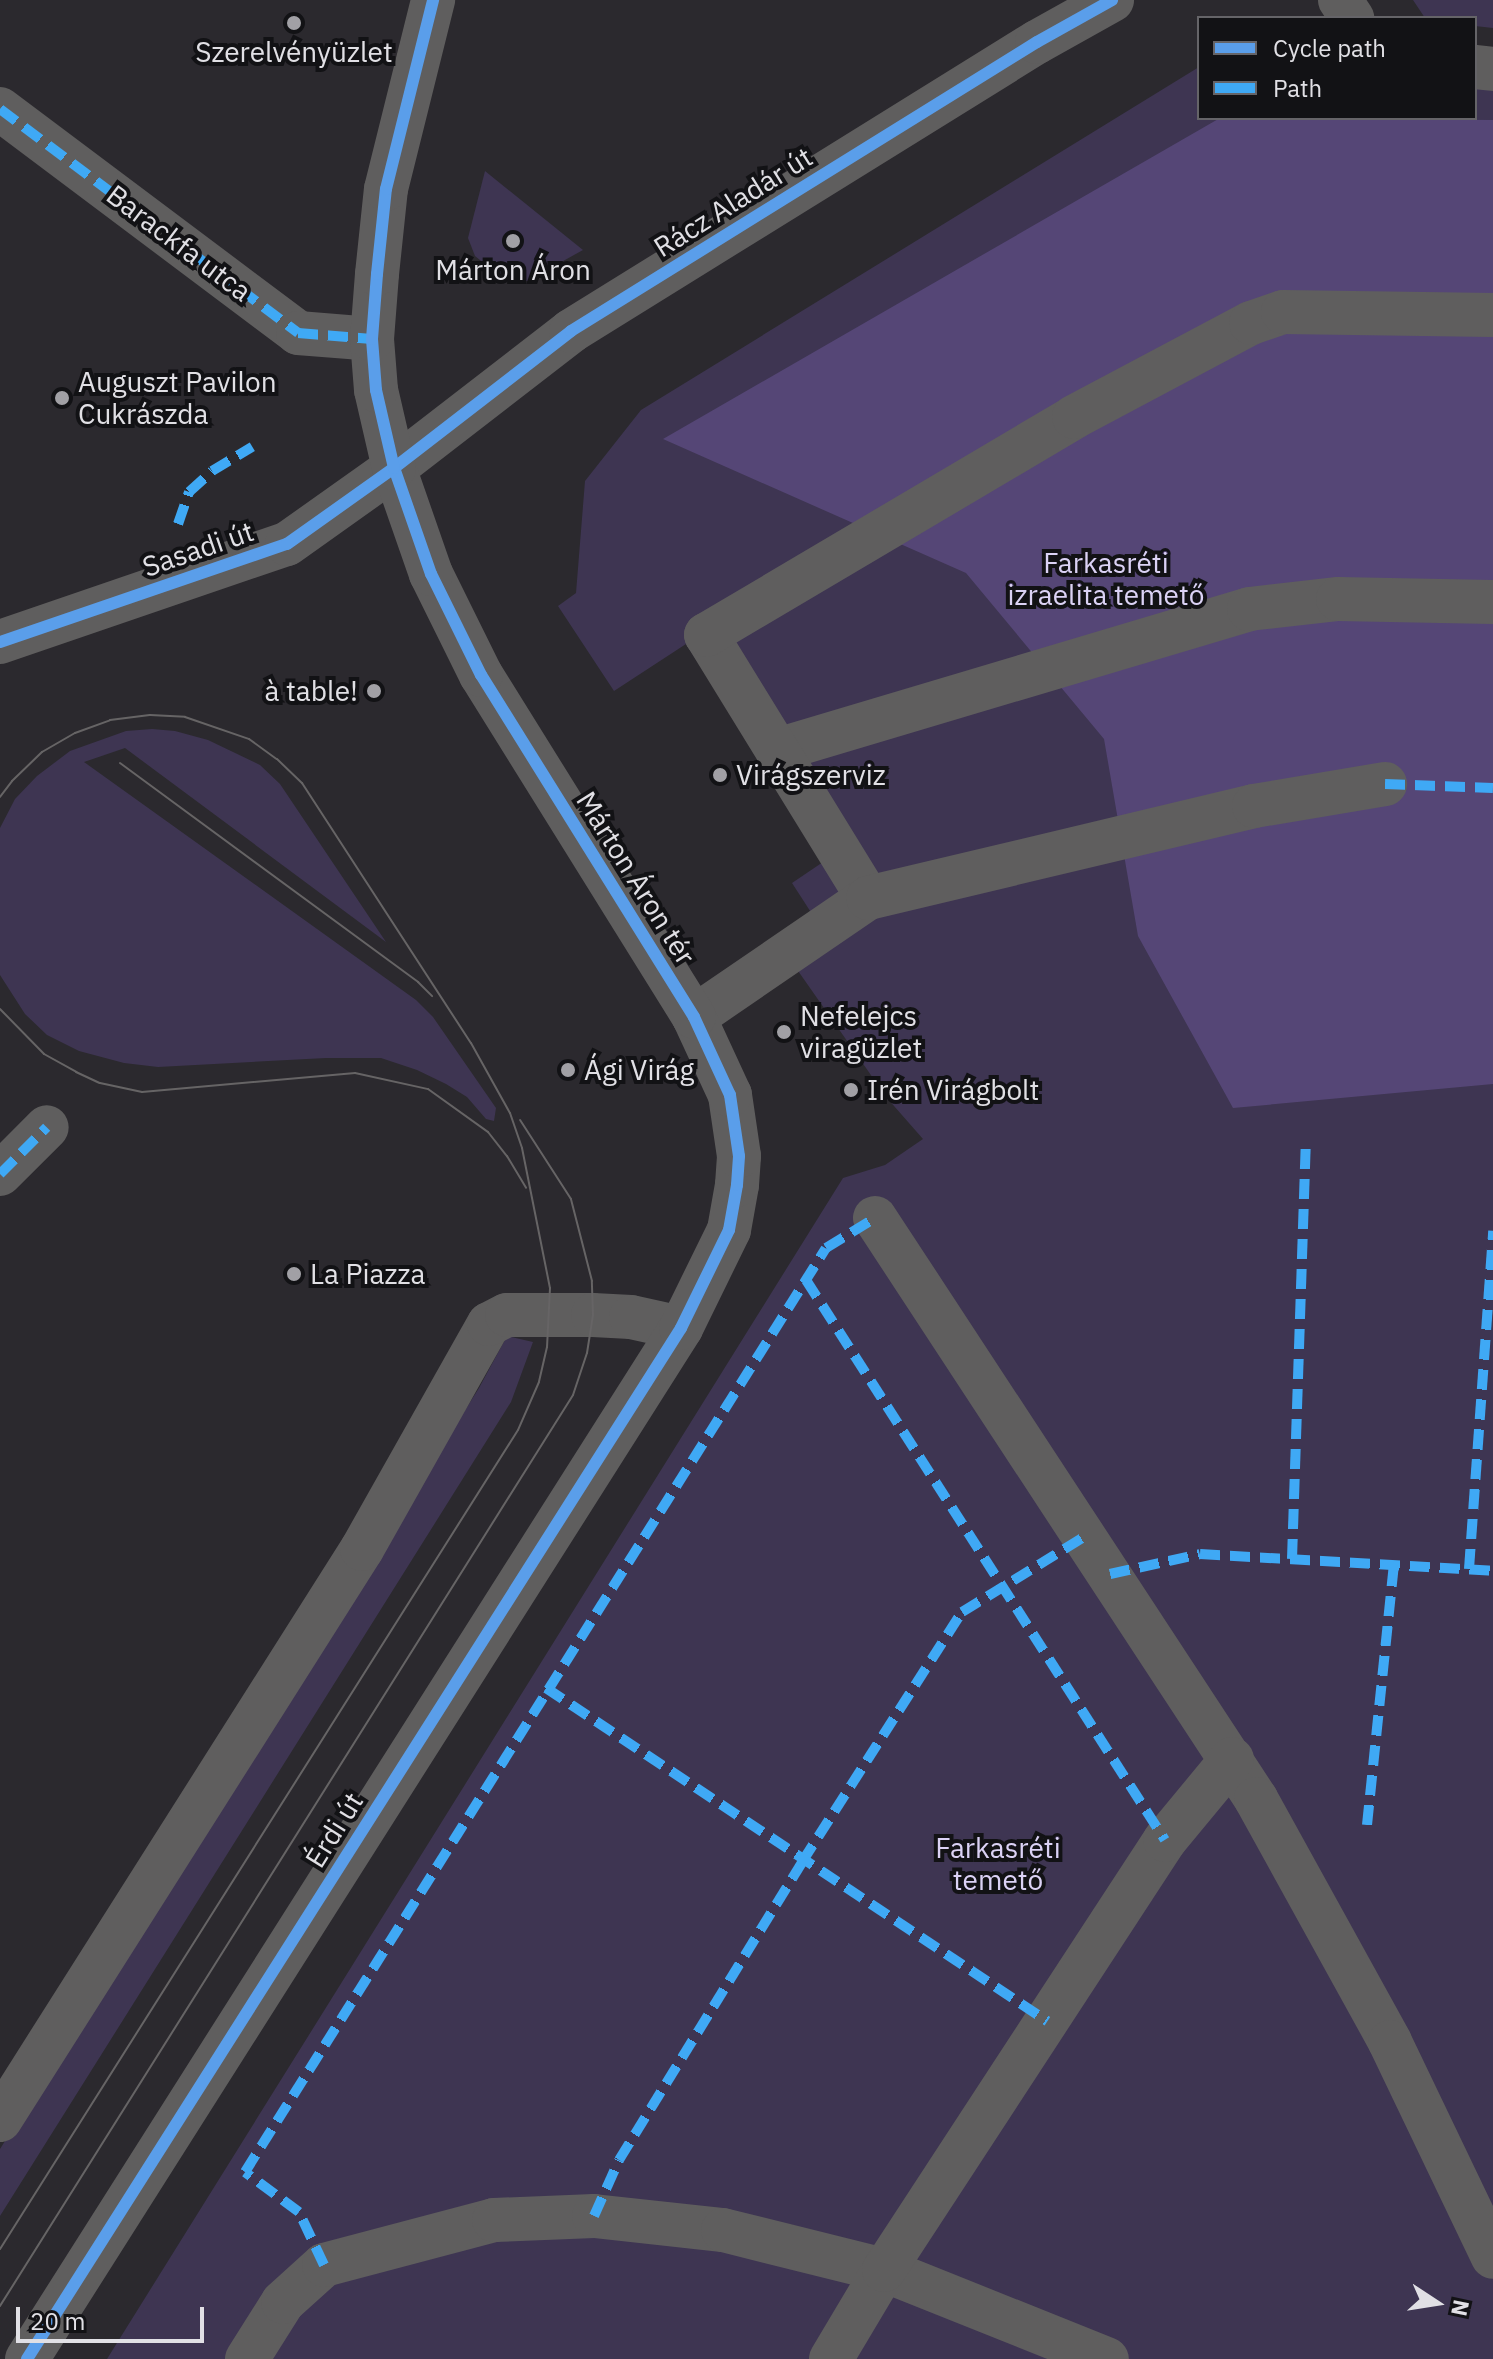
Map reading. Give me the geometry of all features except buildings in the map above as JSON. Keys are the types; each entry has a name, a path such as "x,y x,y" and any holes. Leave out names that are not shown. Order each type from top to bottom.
{"street":[{"name":"Márton Áron tér","path":"433,0 386,189 372,339 376,390 394,468 431,574 481,675 694,1017 730,1095 739,1156 729,1230 681,1328"},
{"name":"Rácz Aladár út","path":"394,468 571,331 1037,42 1112,0"},
{"name":"Barackfa utca","path":"0,109 298,333 372,339"},
{"path":"868,898 706,635 1074,417 1251,323 1283,312 1493,315"},
{"name":"Sasadi út","path":"0,642 287,544 394,468"},
{"path":"777,750 1249,609 1338,599 1493,602"},
{"path":"694,1017 868,898 1254,806 1385,784"},
{"path":"0,1174 47,1127"},
{"path":"875,1218 1232,1759 1390,2042 1493,2257"},
{"path":"0,2120 362,1549 475,1320 507,1315 631,1317 681,1328"},
{"name":"Érdi út","path":"27,2359 681,1328"},
{"path":"831,2359 884,2270 1165,1840 1232,1759"},
{"path":"247,2359 283,2302 324,2265 494,2220 594,2216 723,2230 884,2270 1107,2359"}],"green space":[{"path":"1413,0 1493,0 1493,28 1477,26 1477,16 1424,16"},
{"name":"Farkasréti temető","path":"1197,68 1197,120 1477,120 1477,80 1493,82 1493,2359 107,2359 843,1178 885,1165 923,1139 887,1098 796,968 814,917 792,883 826,860 686,644 614,691 558,606 576,593 585,481 641,410"},
{"name":"Farkasréti izraelita temető","path":"1217,120 1493,120 1493,1084 1233,1108 1138,936 1104,739 966,573 663,439"},
{"path":"485,171 583,250 527,281 507,282 475,256 468,238"},
{"path":"126,731 175,731 208,740 260,765 280,784 386,942 125,748 84,762 416,1000 433,1017 496,1108 494,1121 486,1119 467,1097 446,1084 381,1058 158,1067 124,1063 79,1051 47,1035 25,1014 0,975 0,828 15,799 37,776 70,751"},
{"path":"507,1336 533,1342 511,1402 0,2216 0,2149 479,1388"}],"tram line":[{"path":"0,797 42,752 75,733 110,720 150,715 185,717 249,739 277,759 302,783 471,1043 510,1113 522,1148 550,1288 547,1347 539,1382 518,1430 0,2249"},
{"path":"120,763 418,982 432,996"},
{"path":"0,1009 44,1054 100,1083 142,1092 355,1073 428,1089 488,1132 526,1188"},
{"path":"0,2306 573,1395 587,1353 593,1315 592,1281 571,1199 520,1120"}],"marked path":[{"path":"0,109 298,333 372,339"},
{"path":"178,524 189,492 212,471 252,447"},
{"path":"1385,784 1493,788"},
{"path":"0,1174 47,1127"},
{"path":"1292,1559 1306,1140"},
{"path":"324,2265 299,2212 245,2172 826,1248 875,1218"},
{"path":"1469,1569 1493,1231"},
{"path":"806,1280 1165,1840"},
{"path":"594,2216 619,2160 802,1862 962,1612 1084,1537"},
{"path":"1110,1574 1200,1554 1493,1571"},
{"path":"1367,1825 1394,1564"},
{"path":"546,1688 1047,2021"}],"cycle path":[{"path":"27,2359 681,1328 729,1230 737,1185 739,1156 730,1095 694,1017 481,675 431,574 394,468 376,390 372,339 377,274 386,189 433,0"},
{"path":"0,642 287,544 394,468 571,331 1037,42 1112,0"}],"place":[{"name":"Szerelvényüzlet","path":"294,23"},
{"name":"Márton Áron","path":"513,241"},
{"name":"Auguszt Pavilon Cukrászda","path":"62,398"},
{"name":"à table!","path":"374,691"},
{"name":"Virágszerviz","path":"720,775"},
{"name":"Nefelejcs viragüzlet","path":"784,1032"},
{"name":"Ági Virág","path":"568,1070"},
{"name":"Irén Virágbolt","path":"851,1090"},
{"name":"La Piazza","path":"294,1274"}]}
